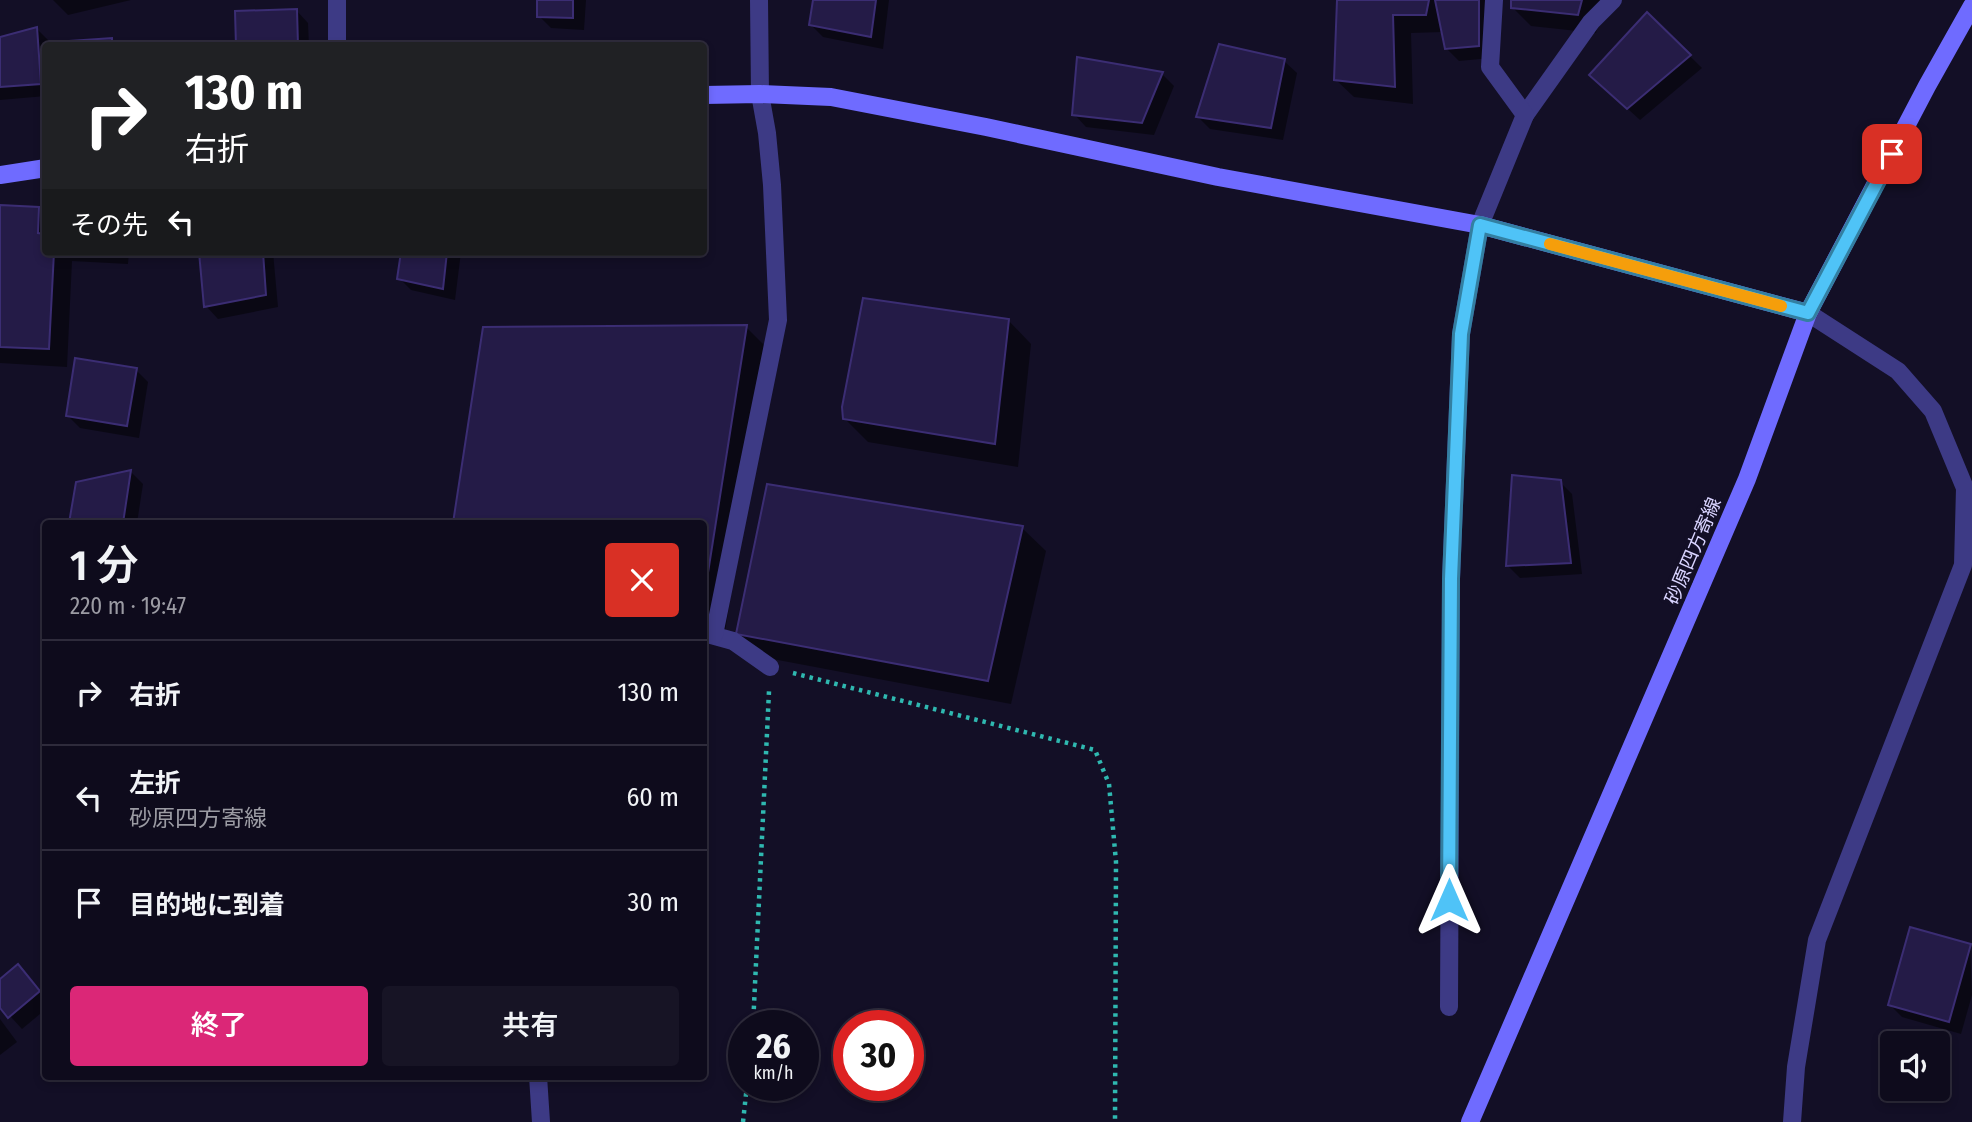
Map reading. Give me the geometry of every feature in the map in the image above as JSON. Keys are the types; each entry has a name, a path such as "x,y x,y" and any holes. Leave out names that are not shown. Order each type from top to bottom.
{"main road":[{"name":"砂原四方寄線","path":"1470,1122 1747,479 1808,313 1972,6"},
{"path":"707,95 831,97 986,127 1218,177 1480,225 1808,313"},
{"path":"0,175 42,169"}],"street":[{"path":"337,0 337,42"},
{"path":"759,0 760,94 768,133 778,320 709,634 733,641 770,667"},
{"path":"1494,0 1490,67 1525,115"},
{"path":"1449,1007 1452,552 1461,334 1480,225 1525,115 1591,22 1613,0"},
{"path":"1792,1122 1796,1067 1817,940 1963,565 1965,488 1933,411 1898,371 1808,313"},
{"path":"538,1080 541,1122"}],"path":[{"path":"753,1010 770,667 1095,750 1110,783 1116,862 1115,1122"},
{"path":"743,1122 745,1101"}],"building":[{"path":"537,0 573,0 573,18 537,17"},
{"path":"813,0 876,0 871,37 809,25"},
{"path":"1337,0 1429,0 1426,15 1393,15 1395,87 1334,80"},
{"path":"1435,0 1479,0 1479,46 1445,49"},
{"path":"1511,0 1582,0 1578,15 1511,8"},
{"path":"297,9 298,42 236,42 235,11"},
{"path":"1647,12 1691,55 1627,109 1589,75"},
{"path":"37,27 41,84 0,87 0,37"},
{"path":"112,38 112,42 55,42"},
{"path":"1219,44 1285,59 1271,128 1196,117"},
{"path":"1077,57 1163,72 1142,123 1072,115"},
{"path":"0,205 39,207 38,233 42,234 42,256 54,256 49,349 0,347"},
{"path":"199,256 263,256 266,295 204,307"},
{"path":"400,256 447,256 443,289 397,279"},
{"path":"863,298 1009,319 995,444 843,419 842,407"},
{"path":"747,325 707,579 707,520 453,520 483,327"},
{"path":"75,358 137,368 127,426 66,416"},
{"path":"131,470 123,520 70,520 76,482"},
{"path":"1512,475 1561,480 1571,563 1506,566"},
{"path":"767,484 1023,526 988,681 736,634"},
{"path":"1910,927 1971,944 1949,1022 1888,1005"},
{"path":"18,964 40,991 8,1018 0,1008 0,979"}],"slow traffic":[{"path":"1550,244 1781,306"}],"route":[{"path":"1449,900 1451,579 1461,334 1480,225 1808,313 1892,154"}]}
